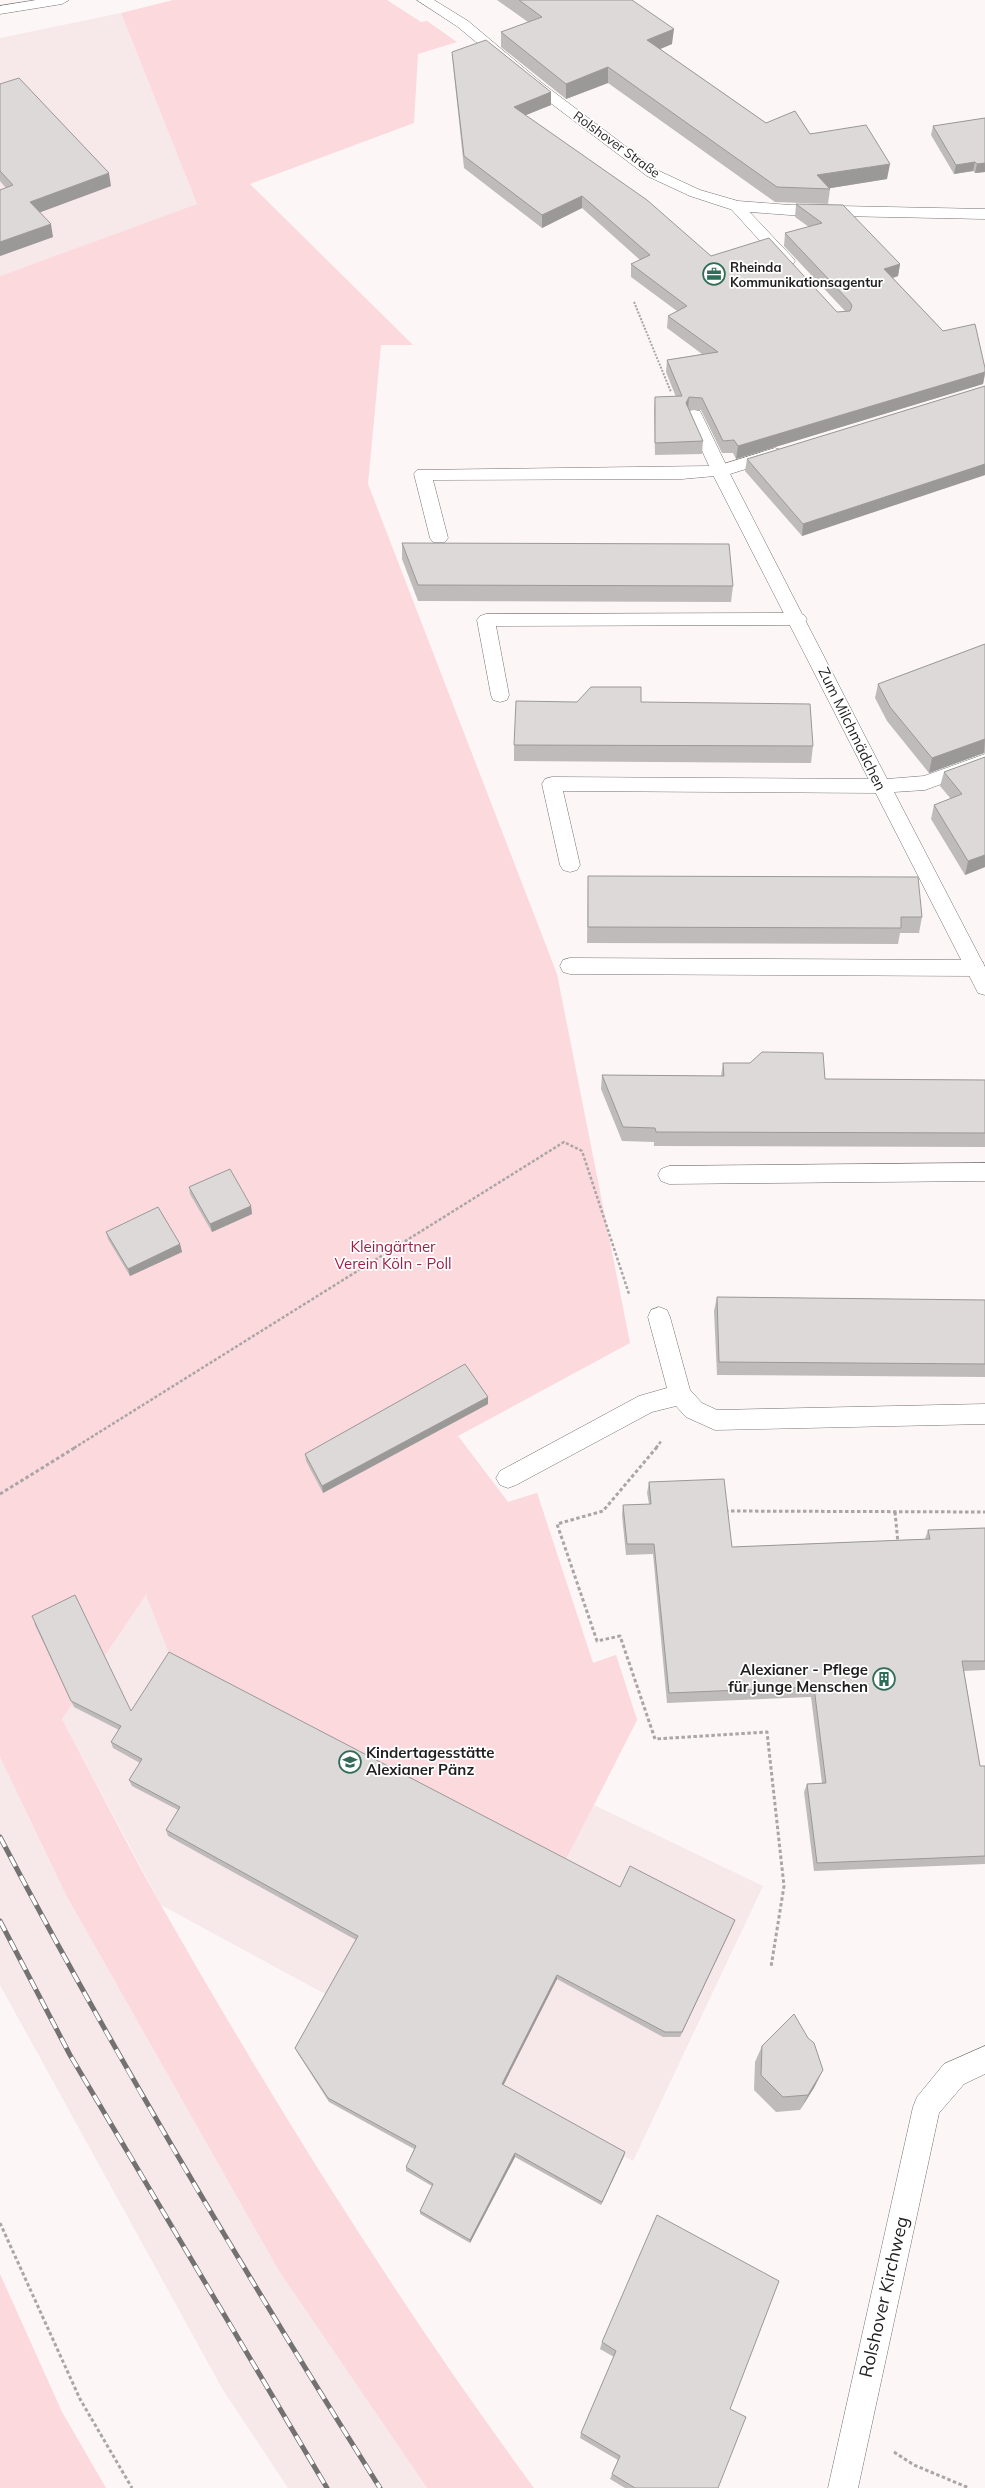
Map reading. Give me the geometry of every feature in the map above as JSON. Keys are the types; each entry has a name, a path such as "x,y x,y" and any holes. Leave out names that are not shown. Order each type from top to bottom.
{"street":[{"path":"0,10 62,0"},
{"name":"Rolshover Straße","path":"424,0 463,24 537,86 652,173 695,193 736,206 790,210 985,214"},
{"path":"736,206 799,274"},
{"name":"Zum Milchmädchen","path":"694,415 720,471 798,619 880,786 985,987"},
{"path":"439,538 423,474 720,471 788,450"},
{"path":"500,694 486,620 798,619"},
{"path":"570,865 552,784 880,786 925,784 985,761"},
{"path":"570,966 976,968"},
{"path":"669,1175 985,1172"},
{"path":"659,1317 680,1395 694,1410 714,1420 985,1414"},
{"path":"508,1478 647,1403 680,1395"},
{"name":"Rolshover Kirchweg","path":"843,2488 854,2428 927,2107 954,2074 985,2060"}],"path":[{"path":"634,302 678,408 694,415"},
{"path":"0,1494 564,1142 582,1151 611,1238"},
{"path":"680,1395 669,1430 603,1511 558,1524 597,1641 620,1636 655,1739 767,1732 784,1886 771,1967"},
{"path":"725,1512 985,1512"},
{"path":"895,1512 898,1547"},
{"path":"0,2223 80,2399 132,2488"},
{"path":"854,2428 914,2465 969,2488"}],"shaded area":[{"path":"121,13 197,204 0,276 0,38"},
{"name":"Kindertagesstätte Alexianer Pänz","path":"457,1435 508,1502 537,1493 593,1663 616,1655 637,1720 594,1805 763,1886 633,2161 161,1905 62,1719 146,1595"},
{"path":"0,1757 66,1895 279,2271 427,2488 288,2488 223,2390 0,1985"}],"green space":[{"name":"Kleingärtner Verein Köln - Poll","path":"173,0 387,0 421,22 427,21 457,42 418,54 414,123 250,184 413,345 381,345 368,484 557,974 630,1343 458,1436 508,1502 537,1493 593,1663 616,1655 637,1720 564,1863 171,1658 146,1595 62,1719 162,1907 205,1982 294,2130 387,2276 484,2418 534,2488 427,2488 279,2271 66,1895 0,1757 0,276 197,204 121,13"},
{"path":"0,2274 62,2412 106,2488 0,2488"}],"building":[{"path":"519,0 632,0 674,29 647,40 766,123 795,111 810,134 866,125 890,164 817,175 830,189 777,187 608,67 566,84 501,32 542,17"},
{"path":"486,40 551,92 514,107 647,200 711,256 769,238 837,312 850,311 852,306 850,302 785,233 822,223 796,204 843,205 900,264 884,269 943,331 975,324 985,372 738,446 734,440 723,441 702,398 689,397 686,403 703,441 655,443 655,397 682,396 667,360 718,352 668,316 687,306 631,264 650,255 582,196 542,215 464,156 452,52"},
{"path":"19,78 109,173 30,202 51,224 0,242 0,190 13,185 0,171 0,84"},
{"path":"985,118 985,163 977,164 975,162 956,165 933,126"},
{"path":"985,386 985,464 803,524 747,459"},
{"path":"402,543 729,544 733,586 418,585"},
{"path":"985,644 985,739 932,758 890,707 878,684"},
{"path":"591,687 641,687 641,702 810,704 813,746 514,745 516,701 577,702"},
{"path":"985,757 985,855 968,861 934,805 962,794 944,772"},
{"path":"588,876 918,877 922,917 901,917 901,928 588,927"},
{"path":"762,1052 823,1053 825,1079 985,1080 985,1133 656,1132 655,1128 623,1127 602,1075 724,1076 723,1063 750,1063"},
{"path":"230,1169 251,1206 210,1224 189,1187"},
{"path":"158,1207 180,1244 128,1269 106,1232"},
{"path":"717,1297 985,1300 985,1364 719,1362"},
{"path":"465,1364 488,1397 322,1486 305,1454"},
{"name":"Alexianer - Pflege für junge Menschen","path":"724,1479 732,1547 930,1539 928,1530 985,1528 985,1661 962,1661 980,1766 985,1766 985,1856 817,1863 807,1784 826,1783 814,1687 669,1693 654,1544 627,1544 623,1505 651,1504 649,1482"},
{"path":"75,1595 131,1711 169,1652 620,1887 630,1866 735,1920 682,2032 665,2032 557,1975 502,2084 625,2152 602,2202 515,2153 470,2240 420,2211 433,2184 406,2167 416,2146 328,2098 295,2048 358,1936 166,1830 180,1807 129,1780 142,1759 111,1742 121,1726 71,1701 32,1616"},
{"path":"794,2014 808,2038 814,2043 823,2070 808,2095 783,2097 761,2075 762,2046"},
{"path":"657,2215 779,2281 730,2409 746,2417 718,2488 635,2488 612,2474 620,2456 581,2433 616,2351 602,2342"}],"railway":[{"path":"0,1837 44,1920 136,2085 281,2328 380,2488"},
{"path":"0,1921 70,2055 327,2488"}],"place":[{"name":"Rheinda Kommunikationsagentur","path":"714,274"},
{"name":"Alexianer - Pflege für junge Menschen","path":"884,1679"},
{"name":"Kindertagesstätte Alexianer Pänz","path":"350,1762"}]}
